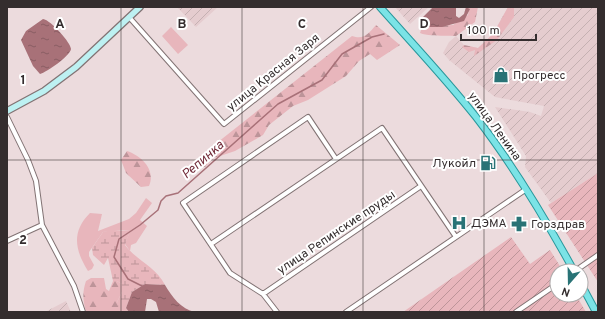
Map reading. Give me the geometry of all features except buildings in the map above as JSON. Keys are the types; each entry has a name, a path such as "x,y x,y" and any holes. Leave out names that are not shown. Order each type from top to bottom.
{"main road":[{"name":"улица Ленина","path":"380,7 455,90 477,118 526,190 570,263"},
{"path":"589,299 596,312"}],"street":[{"path":"7,112 44,91 76,67 140,7"},
{"name":"улица Красная Заря","path":"129,17 224,124 371,7"},
{"path":"7,117 28,160 36,181 42,225 74,286 83,312"},
{"path":"277,312 263,294 230,272 183,203 308,118 336,159"},
{"path":"211,244 382,128 456,237"},
{"name":"улица Репинские пруды","path":"263,294 422,186"},
{"path":"346,312 526,190"},
{"path":"7,241 42,225"},
{"path":"586,263 598,255"},
{"path":"516,312 549,289"}],"shaded area":[{"path":"177,7 218,7 196,27"},
{"path":"395,7 429,7 410,24"},
{"path":"508,7 598,7 598,173 551,203 525,167 526,156 495,107 530,112 541,116 544,106 495,97 449,60 443,53 449,42 456,36 464,45 478,48 493,34"},
{"path":"66,301 71,312 45,312"}],"green space":[{"path":"467,7 478,7 475,22 456,36 420,33 422,27 453,25 468,15 469,9"},
{"path":"508,7 514,8 514,17 497,40 474,56 475,50 469,52 462,47 464,45 478,48 493,34"},
{"path":"376,25 400,45 377,60 370,54 359,61 346,76 308,100 293,106 269,125 263,135 235,151 214,158 205,167 192,166 199,157 352,36 363,37"},
{"path":"171,27 188,45 178,54 162,36"},
{"path":"127,151 138,156 146,164 151,174 149,186 141,187 126,173 121,160"},
{"path":"598,173 598,282 589,268 589,263 586,263 548,205"},
{"path":"146,198 152,203 140,220 147,226 136,243 131,245 130,251 125,244 130,231 121,230 103,232 89,252 89,256 94,265 92,269 88,271 80,256 77,241 80,227 84,220 90,213 102,214 98,231 129,219 136,213"},
{"path":"112,230 130,231 125,245 156,273 165,285 145,284 132,292 126,308 119,306 117,302 122,292 122,284 117,281 113,281 108,258 104,265 93,255 92,248 103,232"},
{"path":"511,237 530,264 550,250 558,263 549,263 549,303 581,303 586,312 403,312"},
{"path":"91,278 104,278 106,289 109,291 113,281 117,281 122,284 122,292 117,302 129,312 86,312 83,293 86,281"}],"water":[{"path":"433,7 456,7 456,16 459,18 464,14 466,7 470,9 464,21 442,27 422,27 420,25 423,17"},
{"path":"43,19 51,23 60,32 68,42 71,49 67,56 40,74 33,66 21,40 26,31"},
{"path":"145,284 165,285 177,302 185,308 195,312 159,312 156,302 151,299 147,299 145,312 129,312 126,308 132,292"}],"waterway":[{"name":"Репинка","path":"144,287 128,279 114,257 119,239 140,225 158,210 161,201 166,196 178,193 278,104 322,80 342,54 372,37 384,34"}],"place":[{"name":"Прогресс","path":"501,75"},
{"name":"Лукойл","path":"488,163"},
{"name":"ДЭМА","path":"459,223"},
{"name":"Горздрав","path":"519,224"}]}
